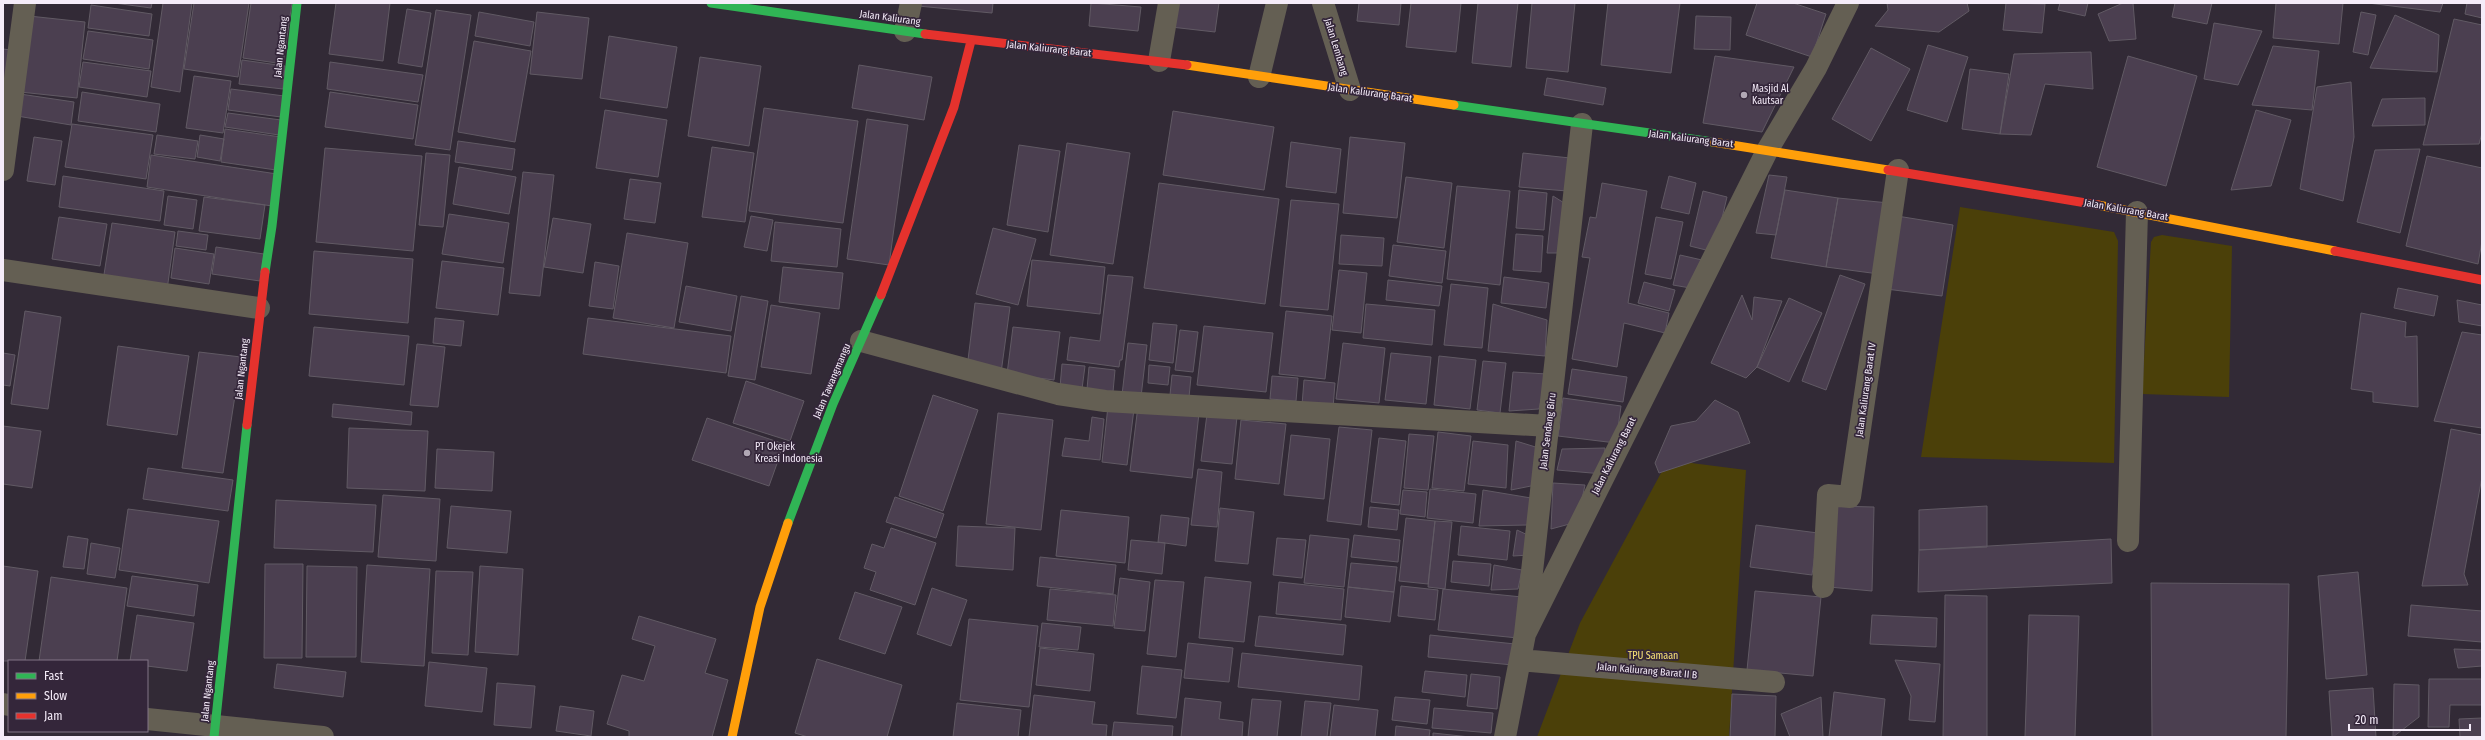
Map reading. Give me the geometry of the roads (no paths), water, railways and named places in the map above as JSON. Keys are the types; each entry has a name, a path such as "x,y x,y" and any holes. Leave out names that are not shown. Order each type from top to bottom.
{"street":[{"path":"3,170 25,3"},
{"name":"Jalan Ngantang","path":"215,732 259,308 272,226 297,3"},
{"name":"Jalan Kaliurang","path":"711,3 971,40"},
{"path":"905,31 911,3"},
{"path":"1159,61 1169,3"},
{"path":"1259,77 1277,3"},
{"name":"Jalan Lembang","path":"1323,3 1350,90"},
{"path":"1768,149 1816,68 1848,3"},
{"name":"Jalan Kaliurang Barat","path":"971,40 1159,61 1582,124 1768,149 2137,212 2482,280"},
{"name":"Jalan Tawangmangu","path":"732,737 760,607 802,484 833,404 893,269 954,106 971,40"},
{"name":"Jalan Sendang Biru","path":"1505,737 1525,634 1582,124"},
{"name":"Jalan Kaliurang Barat","path":"1525,634 1768,149"},
{"name":"Jalan Kaliurang Barat IV","path":"1823,587 1828,495 1850,497 1898,170"},
{"path":"2128,541 2137,212"},
{"path":"3,270 259,308"},
{"path":"861,341 1058,394 1105,401 1549,426"},
{"name":"Jalan Kaliurang Barat II B","path":"1520,660 1774,682"},
{"path":"148,719 215,732 323,737"}],"place":[{"name":"Masjid Al Kautsar","path":"1744,95"},
{"name":"PT Okejek Kreasi Indonesia","path":"747,453"}],"park label":[{"name":"TPU Samaan","path":"1653,656"}]}
